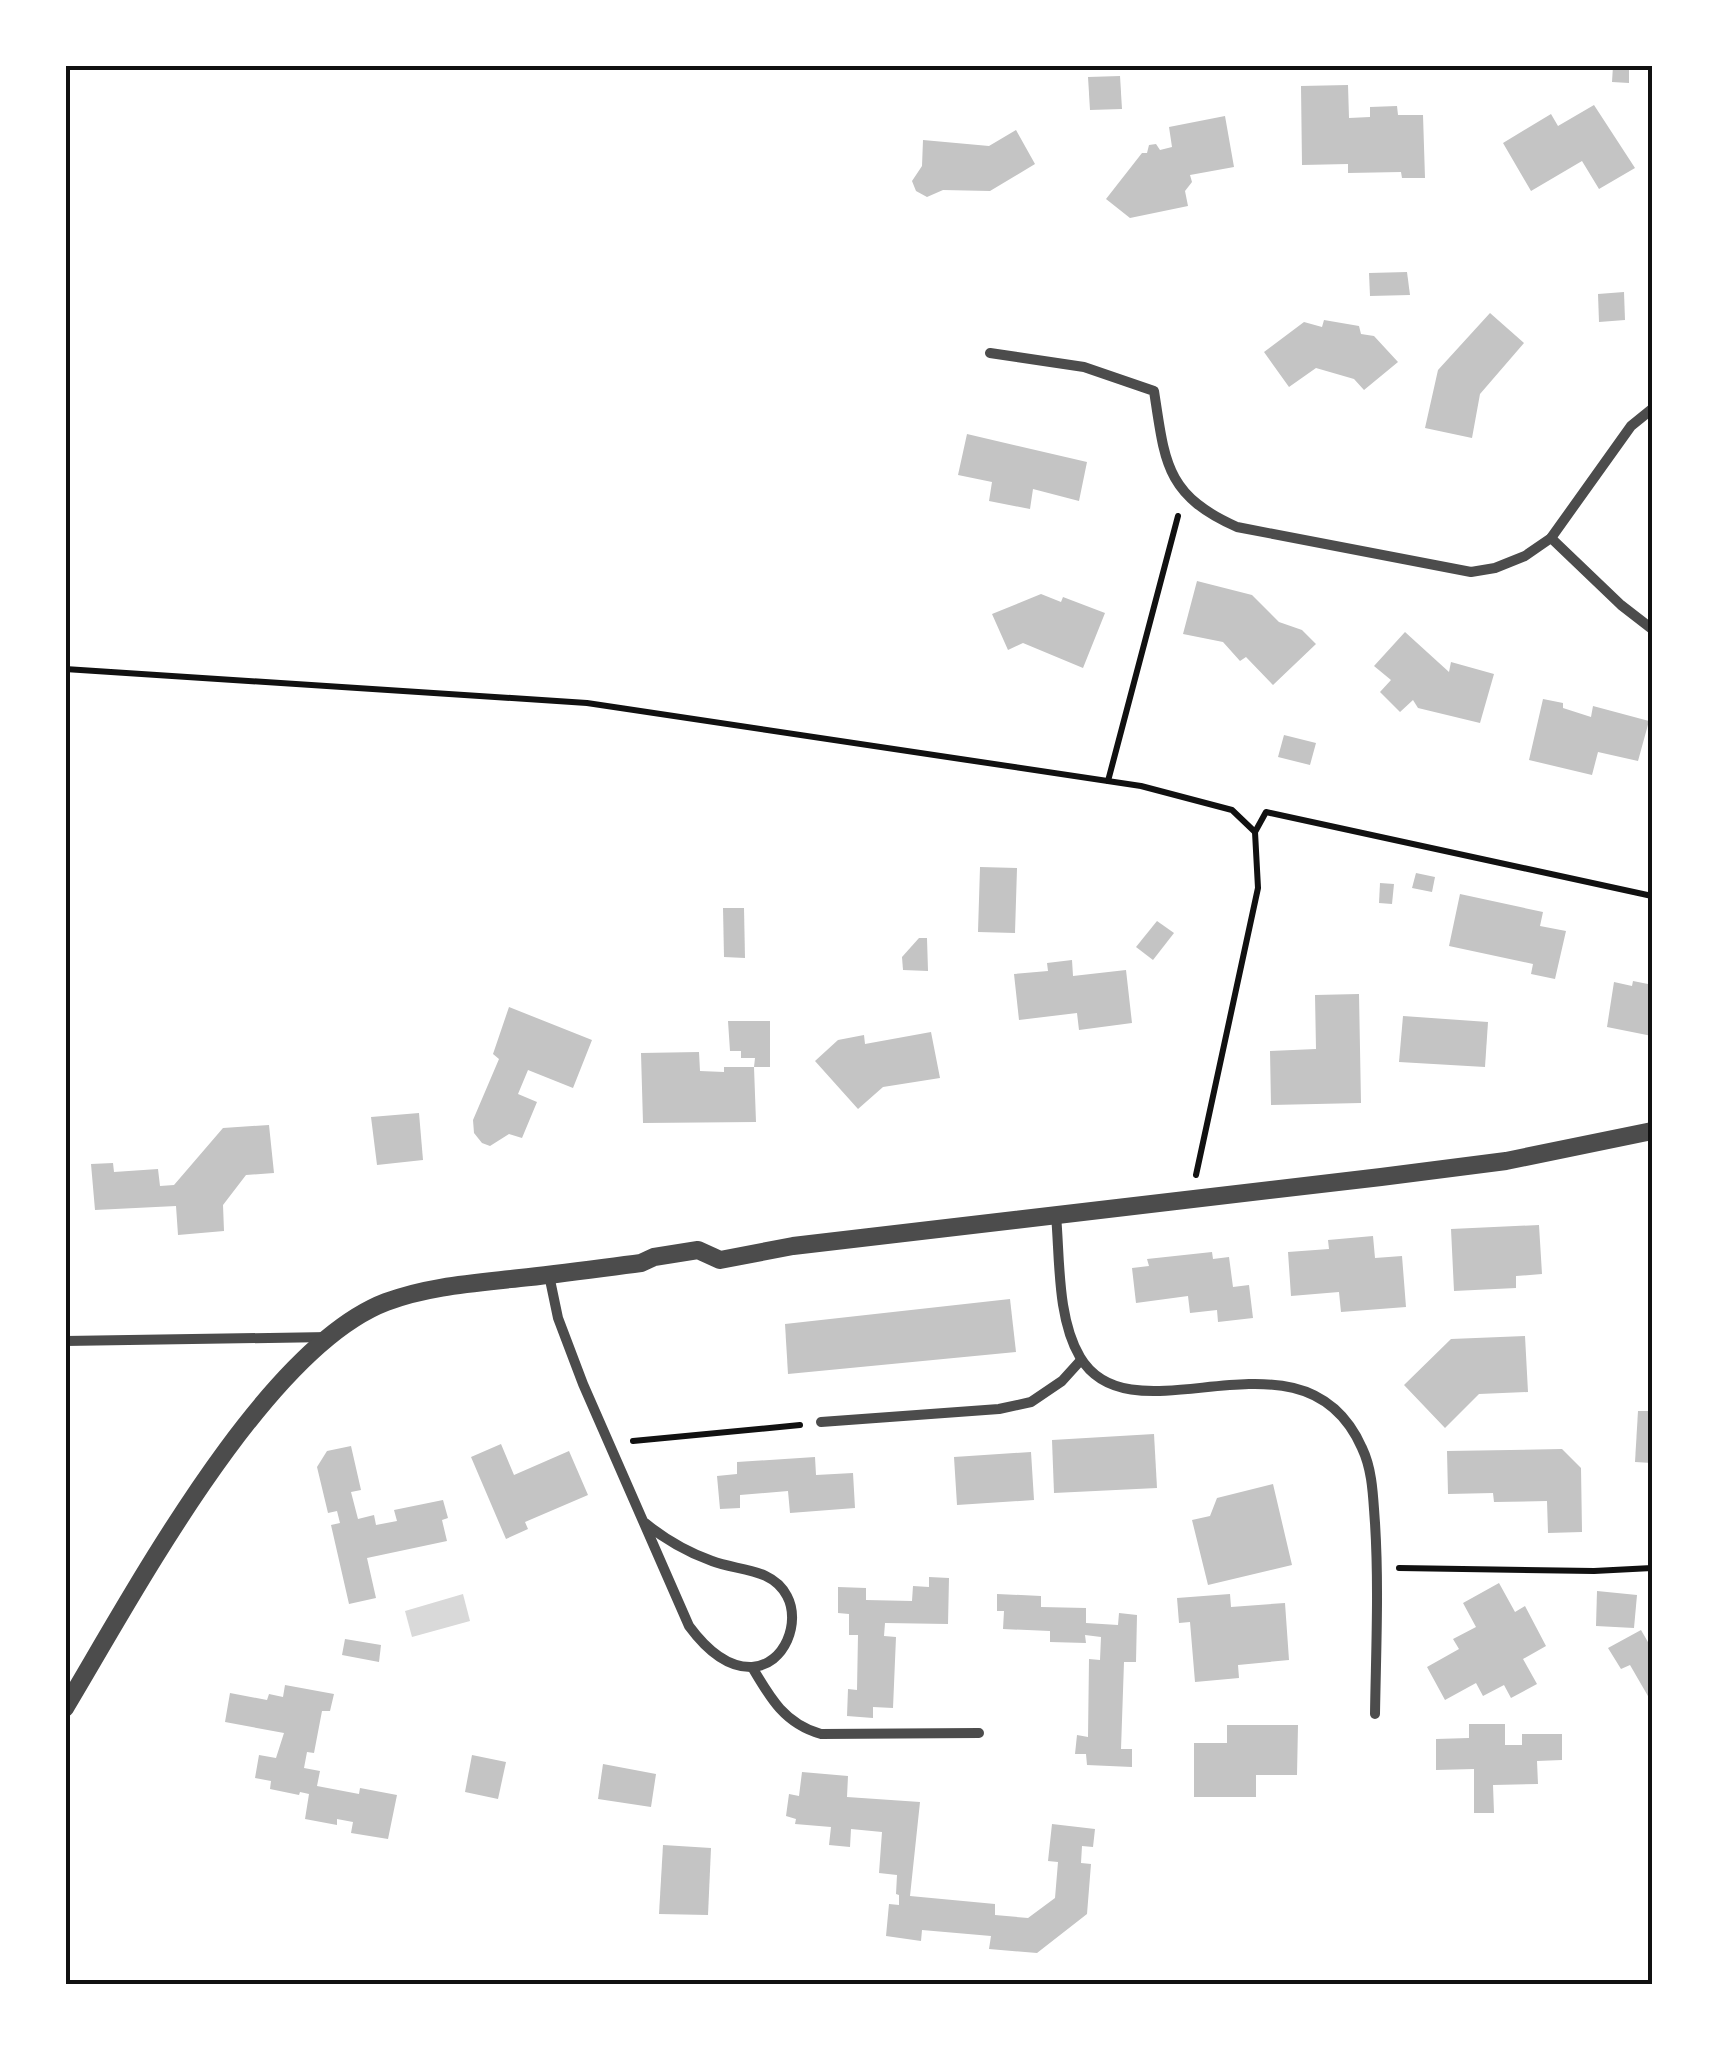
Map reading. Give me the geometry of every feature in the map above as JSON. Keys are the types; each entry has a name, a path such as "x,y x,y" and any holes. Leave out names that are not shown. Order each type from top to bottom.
{"street":[{"path":"990,353 1084,367 1154,391 1172,474 1184,494 1208,514 1237,527 1470,572 1495,568 1524,556 1551,538 1631,426 1652,409"},
{"path":"1551,538 1621,606 1652,629"},
{"path":"65,1708 150,1567 285,1376 360,1314 422,1291 641,1263 698,1250 720,1260 793,1246 1506,1160 1652,1132"},
{"path":"1056,1215 1071,1339 1081,1360 1097,1378 1120,1390 1263,1383 1296,1388 1323,1401 1346,1422 1362,1448 1372,1484 1378,1568 1375,1714"},
{"path":"549,1275 558,1318 610,1444 689,1626 704,1647 728,1661 752,1667 777,1656 788,1639 794,1617 786,1594 774,1581 752,1570 718,1564 688,1551 665,1540 645,1523"},
{"path":"65,1341 330,1337"},
{"path":"821,1422 999,1409 1031,1402 1062,1381 1081,1360"},
{"path":"752,1667 782,1712 800,1728 821,1734 979,1733"}],"path":[{"path":"1108,781 1184,494"},
{"path":"65,670 587,703 1141,786 1232,810 1254,832"},
{"path":"1192,1199 1258,888 1254,832 1266,812 1652,896"},
{"path":"610,1444 821,1422"},
{"path":"1378,1568 1652,1568"}],"shaded area":[{"path":"463,1594 470,1621 412,1637 405,1611"}],"building":[{"path":"1613,66 1629,68 1629,83 1612,82"},
{"path":"1120,76 1122,109 1090,110 1088,77"},
{"path":"1348,85 1349,118 1370,117 1370,107 1397,106 1398,115 1423,115 1425,178 1402,178 1401,172 1348,173 1348,164 1302,165 1301,86"},
{"path":"1594,105 1635,168 1599,189 1582,161 1531,191 1503,143 1551,114 1558,126"},
{"path":"1225,116 1234,167 1190,175 1192,182 1185,191 1188,206 1130,218 1106,199 1142,153 1147,153 1149,145 1156,144 1160,150 1172,147 1169,127"},
{"path":"1016,130 1035,164 990,191 943,190 927,197 916,191 912,181 922,166 923,140 989,146"},
{"path":"1407,272 1410,295 1370,296 1369,273"},
{"path":"1624,292 1625,320 1599,322 1598,294"},
{"path":"1490,313 1524,343 1480,394 1472,438 1425,428 1438,370"},
{"path":"1324,320 1359,326 1361,334 1374,336 1398,362 1364,390 1354,379 1316,368 1289,387 1264,352 1304,322 1322,327"},
{"path":"967,434 1087,462 1079,501 1033,489 1030,509 989,501 992,482 958,475"},
{"path":"1197,581 1252,595 1279,622 1302,630 1316,644 1273,685 1246,657 1240,661 1223,642 1183,634"},
{"path":"1041,594 1061,602 1063,597 1105,613 1083,668 1023,643 1008,650 992,614"},
{"path":"1405,632 1449,672 1451,662 1494,674 1480,723 1418,708 1413,700 1400,712 1380,692 1391,680 1374,666"},
{"path":"1543,699 1563,703 1563,708 1591,717 1593,706 1649,721 1638,761 1598,752 1592,775 1529,760"},
{"path":"1284,735 1316,743 1310,765 1278,757"},
{"path":"980,867 1017,868 1015,933 978,932"},
{"path":"1416,873 1435,877 1432,892 1412,888"},
{"path":"1380,883 1394,884 1392,904 1379,903"},
{"path":"1460,894 1543,912 1540,926 1566,931 1555,979 1531,974 1533,964 1449,946"},
{"path":"723,908 744,908 745,958 724,957"},
{"path":"1157,921 1174,933 1153,960 1136,947"},
{"path":"919,938 927,938 928,971 903,970 902,957"},
{"path":"1072,960 1073,976 1126,970 1132,1023 1079,1030 1077,1013 1019,1020 1014,974 1048,971 1047,963"},
{"path":"1633,981 1648,984 1652,989 1652,1036 1607,1027 1614,982 1632,986"},
{"path":"1359,994 1361,1103 1271,1105 1270,1051 1316,1049 1315,995"},
{"path":"509,1007 592,1040 573,1088 528,1070 518,1094 537,1102 522,1138 509,1134 490,1146 474,1133 473,1120 499,1059 493,1054"},
{"path":"1403,1016 1488,1022 1485,1067 1399,1062"},
{"path":"728,1021 770,1021 770,1067 754,1067 755,1058 741,1058 741,1051 730,1051"},
{"path":"931,1032 940,1078 883,1087 858,1109 815,1061 838,1040 864,1035 865,1044"},
{"path":"699,1052 700,1071 754,1067 756,1122 643,1123 641,1053"},
{"path":"419,1113 423,1160 377,1165 371,1117"},
{"path":"269,1125 274,1173 246,1175 223,1205 224,1231 178,1235 176,1206 95,1210 91,1164 113,1163 114,1172 158,1169 160,1186 174,1185 223,1128"},
{"path":"1539,1225 1542,1274 1516,1276 1516,1288 1454,1291 1451,1229"},
{"path":"1373,1236 1375,1258 1402,1256 1406,1307 1341,1312 1339,1292 1291,1296 1288,1252 1329,1249 1328,1240"},
{"path":"1212,1252 1213,1259 1229,1257 1233,1287 1249,1285 1253,1318 1218,1322 1217,1310 1190,1313 1188,1296 1136,1303 1132,1268 1149,1266 1147,1259"},
{"path":"1010,1299 1016,1352 788,1374 785,1324"},
{"path":"1525,1336 1528,1392 1479,1394 1445,1428 1404,1385 1451,1339"},
{"path":"1638,1411 1652,1411 1652,1463 1635,1462"},
{"path":"1154,1434 1157,1488 1054,1493 1052,1440"},
{"path":"501,1444 514,1475 569,1451 588,1495 525,1522 528,1529 506,1539 471,1457"},
{"path":"351,1446 361,1490 351,1492 358,1519 374,1515 376,1525 397,1521 394,1510 443,1500 448,1518 442,1520 447,1541 367,1558 376,1598 349,1604 331,1525 340,1523 337,1511 328,1513 317,1467 327,1451"},
{"path":"1562,1449 1581,1468 1582,1532 1548,1533 1547,1501 1494,1502 1493,1493 1448,1494 1447,1451"},
{"path":"1031,1452 1034,1500 957,1505 954,1457"},
{"path":"815,1457 816,1475 853,1473 855,1508 790,1513 788,1491 740,1495 740,1508 720,1509 717,1476 737,1474 737,1462"},
{"path":"1273,1484 1292,1565 1208,1585 1192,1520 1210,1516 1217,1498"},
{"path":"929,1577 949,1578 948,1624 885,1623 884,1636 896,1637 893,1708 873,1707 873,1718 847,1716 848,1689 857,1690 858,1635 849,1635 849,1614 838,1613 838,1587 866,1588 866,1600 912,1601 913,1586 929,1587"},
{"path":"1499,1583 1515,1612 1525,1606 1546,1646 1523,1659 1537,1684 1511,1698 1504,1685 1483,1696 1476,1683 1445,1700 1427,1667 1459,1649 1453,1639 1476,1627 1463,1603"},
{"path":"1597,1591 1637,1595 1634,1628 1596,1626"},
{"path":"997,1594 1041,1596 1041,1607 1086,1608 1086,1623 1118,1625 1119,1613 1137,1615 1136,1662 1124,1662 1121,1749 1132,1749 1132,1767 1087,1765 1086,1754 1075,1754 1077,1735 1088,1737 1089,1659 1100,1660 1101,1637 1085,1635 1086,1643 1050,1642 1050,1631 1003,1629 1004,1611 997,1611"},
{"path":"1230,1594 1231,1607 1285,1603 1289,1660 1238,1665 1239,1678 1195,1682 1190,1622 1179,1623 1177,1598"},
{"path":"1641,1630 1652,1649 1652,1703 1630,1665 1621,1669 1608,1648"},
{"path":"345,1639 381,1645 379,1662 342,1655"},
{"path":"285,1685 334,1694 330,1711 322,1711 314,1753 307,1752 304,1768 320,1771 317,1786 359,1794 360,1788 397,1795 388,1839 351,1833 353,1822 337,1819 337,1825 305,1819 309,1794 270,1789 271,1781 255,1778 259,1755 276,1758 284,1733 225,1722 230,1693 267,1700 269,1694 283,1697"},
{"path":"1469,1724 1505,1724 1505,1745 1522,1745 1522,1734 1562,1734 1562,1760 1537,1761 1538,1784 1493,1785 1494,1813 1474,1813 1474,1769 1436,1770 1436,1739 1469,1738"},
{"path":"1227,1725 1298,1725 1297,1775 1256,1775 1256,1797 1194,1797 1194,1743 1227,1743"},
{"path":"472,1755 506,1762 498,1799 465,1792"},
{"path":"603,1764 656,1774 651,1807 598,1799"},
{"path":"802,1772 848,1776 847,1797 920,1802 910,1896 995,1904 995,1915 1028,1918 1055,1898 1058,1862 1048,1861 1052,1824 1095,1829 1093,1847 1082,1846 1081,1863 1091,1864 1087,1914 1037,1953 989,1949 991,1936 922,1930 921,1941 886,1936 889,1904 899,1905 899,1895 897,1875 879,1873 882,1832 851,1829 850,1847 829,1845 831,1827 795,1824 796,1819 786,1816 789,1794 799,1796"},
{"path":"663,1845 711,1848 708,1915 659,1914"}]}
